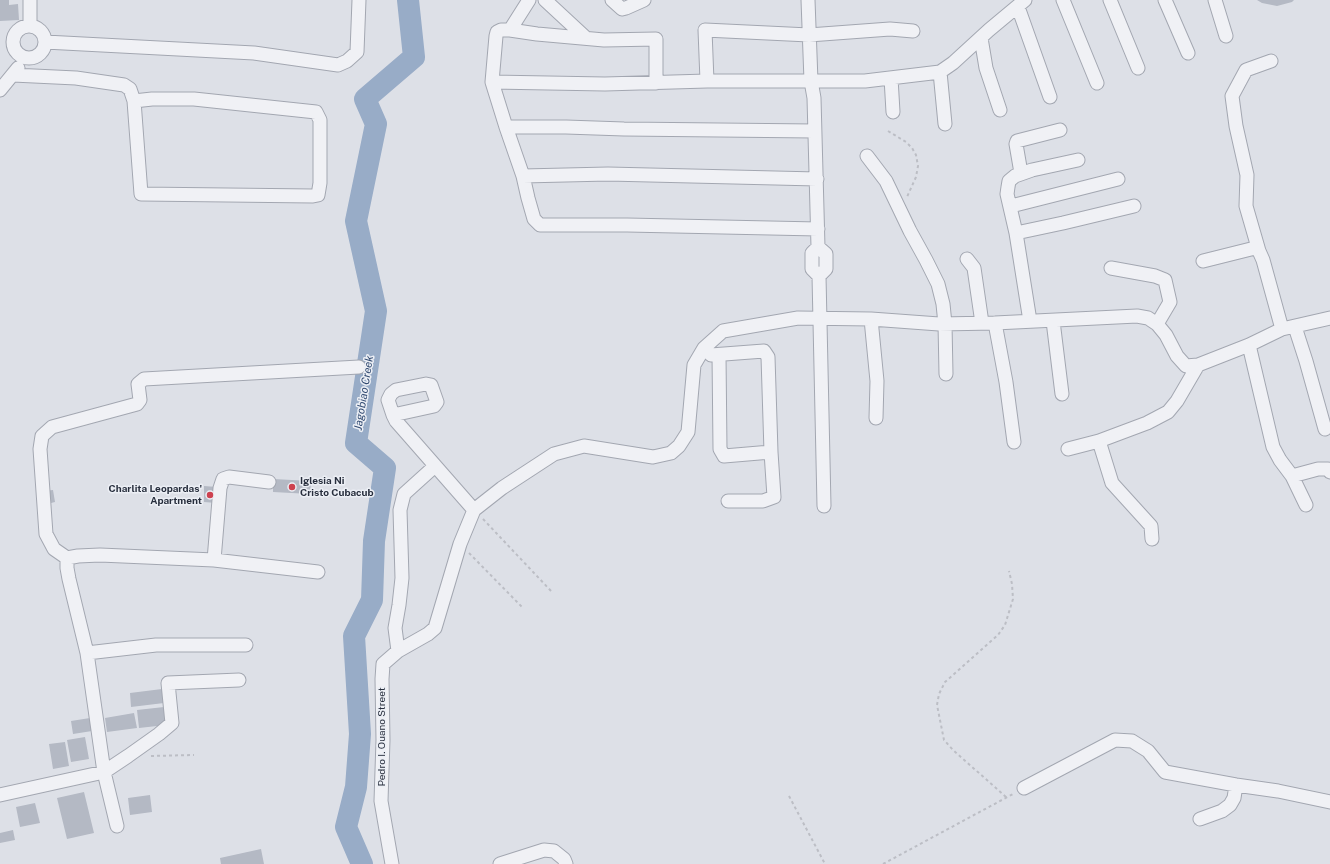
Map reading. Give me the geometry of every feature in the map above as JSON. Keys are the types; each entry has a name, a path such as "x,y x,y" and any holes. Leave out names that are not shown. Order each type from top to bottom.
{"street":[{"path":"30,0 30,26"},
{"path":"45,42 254,53 338,65 347,61 357,52 359,0"},
{"path":"510,30 529,0"},
{"path":"545,0 586,38"},
{"path":"612,0 622,9 644,0"},
{"path":"808,0 811,82 814,98 818,247 826,254 826,269 819,276 824,506"},
{"path":"1063,0 1097,83"},
{"path":"1110,0 1138,68"},
{"path":"1164,0 1188,53"},
{"path":"1215,0 1226,36"},
{"path":"492,82 605,84 707,81 865,81 940,72 953,63 989,30 1022,4 1050,97"},
{"path":"30,26 38,29 43,35 45,42 42,52 34,58 24,58 16,53 13,44 15,35 21,28 30,26"},
{"path":"707,81 705,30 809,35 890,29 913,31"},
{"path":"656,83 656,39 604,40 510,30 501,30 498,32 496,36 492,82 523,176 534,219 540,224 818,229"},
{"path":"981,38 986,68 1000,110"},
{"path":"0,90 13,75 24,58"},
{"path":"1271,61 1246,70 1232,96 1236,126 1247,175 1246,206 1259,250 1289,328 1306,361 1324,429"},
{"path":"940,72 945,124"},
{"path":"13,75 76,78 124,85 130,89 134,101 142,194 318,195 320,183 320,120 316,112 194,99 152,99 134,101"},
{"path":"892,78 893,112"},
{"path":"506,127 814,130"},
{"path":"1022,173 1016,144 1017,141 1060,130"},
{"path":"867,156 886,181 938,284 943,304 945,324 946,374"},
{"path":"1030,321 1016,232 1007,194 1009,181 1022,173 1078,160"},
{"path":"523,176 608,174 817,179"},
{"path":"1011,206 1118,179"},
{"path":"1016,232 1063,223 1134,206"},
{"path":"1203,261 1255,248 1259,250"},
{"path":"967,259 974,268 982,324"},
{"path":"1111,268 1155,276 1164,280 1170,302 1157,324"},
{"path":"460,544 474,510 502,488 554,454 584,446 653,457 671,453 679,446 688,432 694,365 704,348 723,331 798,318 871,319 945,324 982,324 1137,316 1148,318 1157,324 1166,336 1177,356 1186,366 1198,365 1249,346 1289,328 1330,318"},
{"path":"871,319 877,381 876,418"},
{"path":"1053,320 1062,394"},
{"path":"995,323 1006,382 1014,442"},
{"path":"1249,346 1273,447 1280,460 1292,476 1306,505"},
{"path":"704,348 711,355 764,351 768,357 774,497 763,501 728,501"},
{"path":"719,355 720,449 724,456 771,452"},
{"path":"1068,449 1099,441 1147,423 1168,412 1177,401 1198,365"},
{"path":"318,572 214,560 100,555 67,558 54,550 46,534 40,449 42,436 52,427 137,404 140,400 138,384 144,379 359,367"},
{"path":"393,415 396,421 474,510"},
{"path":"1099,441 1112,483 1151,526 1152,539"},
{"path":"398,651 395,628 402,578 400,510 404,494 435,466"},
{"path":"1292,476 1318,469 1328,470 1330,472"},
{"path":"214,560 220,488 223,480 229,477 269,482"},
{"name":"Pedro I. Ouano Street","path":"392,864 381,801 384,740 383,664 398,651 428,634 435,628 460,544"},
{"path":"67,558 69,579 87,653 104,772 117,826"},
{"path":"87,653 156,645 246,645"},
{"path":"0,794 104,772 159,734 172,723 168,683 239,680"},
{"path":"1024,788 1116,740 1132,740 1148,751 1165,772 1278,791 1330,802"},
{"path":"1200,819 1222,811 1230,805 1234,798 1236,785"},
{"path":"500,864 544,850 554,851 564,859 566,864"}],"path":[{"path":"888,131 912,148 916,155 918,166 916,177 902,215"},
{"path":"474,510 552,592"},
{"path":"460,544 523,608"},
{"path":"1006,797 953,750 944,740 937,705 939,694 944,682 998,634 1005,625 1013,600 1009,571"},
{"path":"150,756 194,755"},
{"path":"883,864 1024,788"},
{"path":"789,796 825,864"}],"building":[{"path":"0,0 9,0 9,5 18,4 19,20 0,21"},
{"path":"1257,0 1294,0 1292,2 1277,6 1262,3"},
{"name":"Iglesia Ni Cristo Cubacub","path":"273,479 311,481 310,494 273,492"},
{"name":"Charlita Leopardas' Apartment","path":"204,486 217,487 216,503 204,502"},
{"path":"53,490 55,502 47,504 44,491"},
{"path":"162,689 164,703 131,707 130,693"},
{"path":"164,707 166,725 139,728 137,710"},
{"path":"134,713 137,728 107,732 105,718"},
{"path":"90,718 92,731 73,734 71,721"},
{"path":"85,737 89,759 71,762 67,740"},
{"path":"65,742 69,766 53,769 49,744"},
{"path":"84,792 94,833 67,839 57,798"},
{"path":"150,795 152,812 130,815 128,798"},
{"path":"35,803 40,823 20,827 16,807"},
{"path":"13,830 15,840 0,843 0,833"},
{"path":"261,849 264,864 221,864 220,858"}],"waterway":[{"name":"Jagobiao Creek","path":"362,864 346,827 356,787 360,734 354,636 372,600 374,541 385,468 356,443 376,311 356,221 376,124 365,99 414,57 408,0"}],"place":[{"name":"Iglesia Ni Cristo Cubacub","path":"292,487"},
{"name":"Charlita Leopardas' Apartment","path":"210,495"}]}
